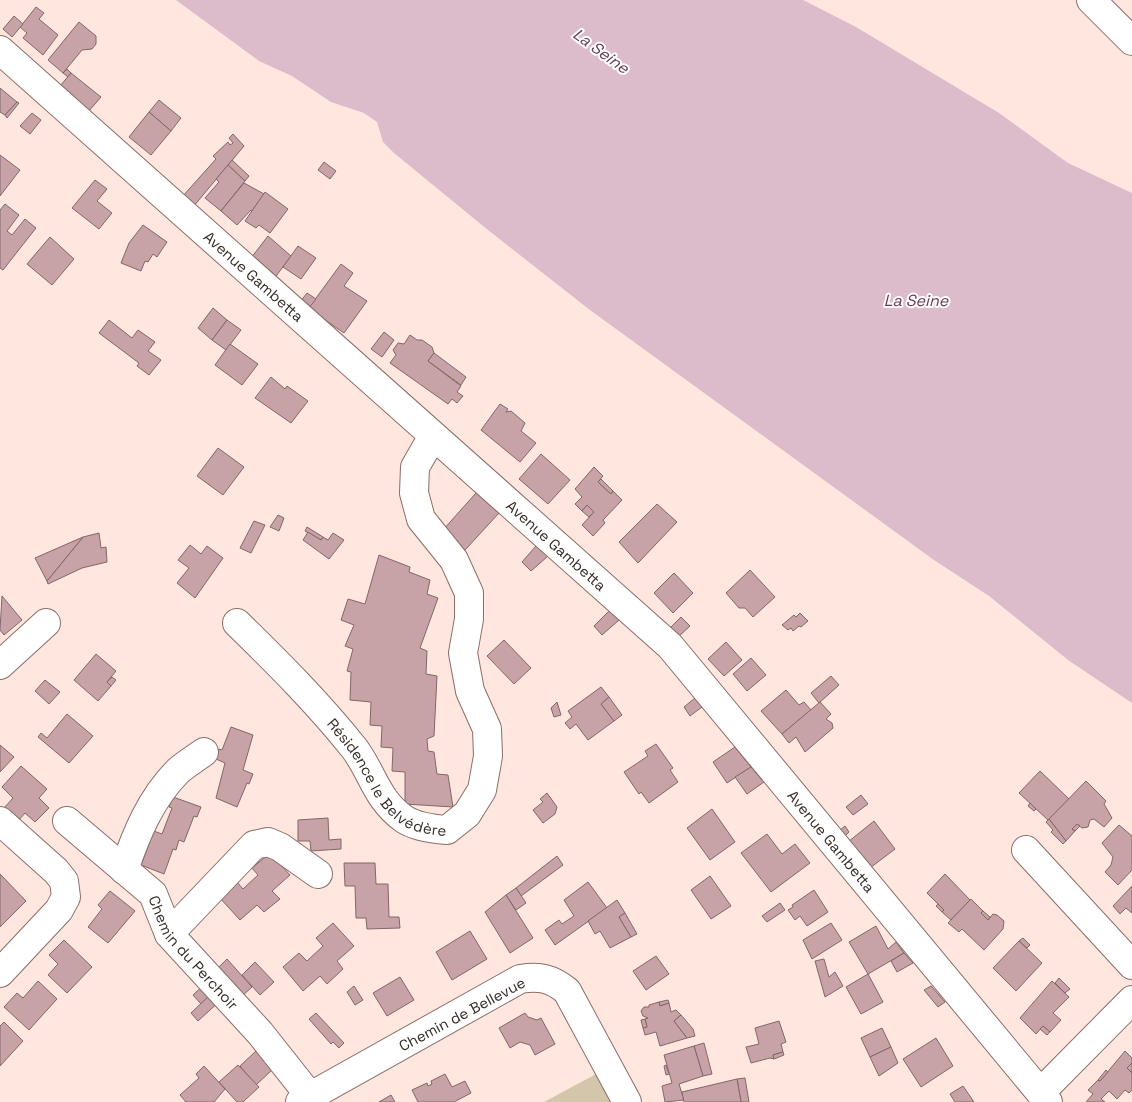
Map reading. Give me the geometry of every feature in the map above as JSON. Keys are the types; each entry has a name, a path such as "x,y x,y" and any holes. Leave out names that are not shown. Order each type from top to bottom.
{"street":[{"path":"1091,0 1132,41"},
{"name":"Avenue Gambetta","path":"0,50 670,646 1045,1097"},
{"name":"Résidence le Belvédère","path":"238,623 310,695 356,750 384,801 405,820 428,828 447,830 467,814 482,790 488,756 487,729 470,691 463,653 469,619 469,593 454,560 421,519 414,493 415,467 433,436"},
{"path":"0,666 46,623"},
{"path":"124,870 135,835 153,804 178,771 204,752"},
{"path":"0,821 56,871 64,881 66,897 59,910 0,973"},
{"name":"Chemin du Perchoir","path":"67,822 153,894 169,934 260,1033 304,1099"},
{"path":"169,934 254,845 268,842 280,847 318,874"},
{"path":"1026,850 1132,965"},
{"name":"Chemin de Bellevue","path":"304,1099 520,979 538,976 554,981 567,990 627,1102"},
{"path":"1045,1097 1132,1000"}],"shaded area":[{"path":"598,1073 611,1102 544,1102"}],"water":[{"name":"La Seine","path":"176,0 803,0 856,27 999,113 1068,163 1132,193 1132,703 1068,660 989,596 934,560 590,310 394,153 383,142 377,122 364,113 331,102 292,76 259,61"}],"building":[{"path":"36,7 44,13 39,19 58,35 43,55 23,38 27,33 20,27"},
{"path":"14,16 23,24 12,37 3,29"},
{"path":"79,22 96,36 96,44 92,49 82,50 63,73 48,60"},
{"path":"67,69 71,73 68,77 63,73"},
{"path":"71,73 101,97 88,112 60,86"},
{"path":"0,88 17,102 5,115 0,112"},
{"path":"159,100 181,118 171,131 149,112"},
{"path":"17,102 19,103 7,118 5,115"},
{"path":"149,112 171,131 151,155 129,137"},
{"path":"32,113 41,120 30,134 20,126"},
{"path":"233,134 244,146 193,207 182,197 216,159 213,156 228,142 230,145 233,143 229,138"},
{"path":"0,155 20,170 0,196"},
{"path":"232,160 249,176 245,181 228,165"},
{"path":"324,162 336,171 330,179 318,170"},
{"path":"228,165 245,181 221,211 205,198 219,182 216,179"},
{"path":"95,180 107,189 97,201 112,213 99,229 72,208"},
{"path":"244,183 264,194 252,211 237,225 221,211"},
{"path":"265,192 288,209 270,233 259,225 256,228 245,221"},
{"path":"5,204 19,215 7,231 12,235 25,219 36,228 3,270 0,268 0,210"},
{"path":"143,225 167,242 157,257 153,254 148,262 145,261 141,271 121,263 129,243"},
{"path":"268,236 291,256 274,279 251,258"},
{"path":"50,237 74,259 52,285 27,264"},
{"path":"298,246 316,258 301,279 283,267"},
{"path":"341,264 353,273 344,286 367,301 344,333 321,317 320,319 308,309"},
{"path":"307,293 316,299 308,309 300,302"},
{"path":"213,308 227,320 212,340 198,328"},
{"path":"109,320 132,338 138,330 155,342 148,351 161,360 149,375 137,366 139,363 99,333"},
{"path":"227,320 241,330 226,350 212,340"},
{"path":"384,332 394,340 382,357 371,349"},
{"path":"410,335 432,347 434,353 428,361 461,386 457,392 463,396 457,403 452,399 448,404 390,363 396,355 393,350 398,343 404,344"},
{"path":"230,344 258,364 242,385 215,365"},
{"path":"434,353 466,377 461,385 428,361"},
{"path":"271,377 285,389 287,386 308,401 291,423 255,398"},
{"path":"500,404 508,409 506,412 511,411 525,423 521,431 536,443 520,462 481,430"},
{"path":"218,448 244,467 223,495 197,476"},
{"path":"541,454 570,480 548,504 519,479"},
{"path":"594,467 603,476 598,482 611,494 613,491 622,500 603,520 605,523 593,536 582,525 594,512 587,505 582,511 575,504 582,497 575,489"},
{"path":"601,479 613,491 611,494 598,482"},
{"path":"476,493 499,513 465,550 443,530"},
{"path":"657,504 677,522 638,563 619,542"},
{"path":"587,505 594,512 589,517 582,511"},
{"path":"278,515 284,518 279,531 270,527"},
{"path":"254,521 265,525 251,553 240,548"},
{"path":"307,527 323,537 321,540 305,531"},
{"path":"308,532 321,540 323,537 328,540 333,533 344,540 329,559 303,540"},
{"path":"99,533 101,548 106,547 107,562 82,568 48,584 47,581 83,537"},
{"path":"83,537 47,581 35,558"},
{"path":"190,545 201,554 207,546 223,558 195,598 177,583 189,568 178,560"},
{"path":"536,546 548,556 531,571 522,562"},
{"path":"379,555 410,567 409,572 430,580 427,594 438,598 420,648 427,651 426,674 437,676 434,736 427,739 428,751 434,752 437,774 448,775 453,807 405,804 405,772 392,771 393,748 381,747 382,726 370,725 371,702 350,700 351,672 347,671 353,649 345,646 354,625 341,620 348,599 365,604"},
{"path":"750,570 775,597 753,617 745,608 739,608 726,593"},
{"path":"674,573 693,593 673,613 654,593"},
{"path":"2,596 22,620 4,635 0,630"},
{"path":"609,611 619,620 602,635 594,626"},
{"path":"800,613 808,621 801,627 799,626 793,631 791,628 788,630 782,625 794,615 796,617"},
{"path":"681,617 690,626 678,637 669,629"},
{"path":"504,640 531,668 514,684 487,656"},
{"path":"726,642 742,660 724,676 708,659"},
{"path":"96,654 116,671 107,682 111,686 98,701 74,680"},
{"path":"751,658 766,675 747,691 733,674"},
{"path":"831,676 839,685 819,703 811,693"},
{"path":"112,677 116,680 111,686 107,682"},
{"path":"45,680 60,692 49,704 35,691"},
{"path":"601,687 609,697 601,704 614,721 588,740 576,724 570,729 565,723 572,717 568,711"},
{"path":"786,690 799,705 804,702 811,710 782,734 761,711"},
{"path":"609,697 622,715 614,721 601,704"},
{"path":"695,698 702,707 690,716 684,707"},
{"path":"557,702 561,715 554,717 551,708"},
{"path":"820,702 831,714 826,719 832,723 833,728 805,752 796,737 789,743 782,734"},
{"path":"67,714 93,736 69,763 38,737 41,733 47,738"},
{"path":"231,727 253,735 243,770 253,774 237,807 216,798 225,763 216,759 219,749 222,750"},
{"path":"656,744 673,768 670,770 678,782 649,803 641,792 639,794 624,772 648,756 645,751"},
{"path":"0,745 14,757 0,772"},
{"path":"735,747 751,767 727,783 713,762"},
{"path":"21,766 47,789 39,798 49,808 35,822 25,813 18,821 4,808 13,798 2,787"},
{"path":"751,767 764,782 747,794 735,777"},
{"path":"1040,771 1069,799 1048,820 1019,793"},
{"path":"1086,781 1106,801 1104,804 1112,818 1104,827 1094,819 1090,820 1088,827 1082,828 1077,824 1072,829 1075,831 1066,841 1049,819"},
{"path":"547,793 557,807 555,814 543,823 533,810 543,802 540,799"},
{"path":"861,795 868,804 853,815 846,807"},
{"path":"173,797 201,807 197,817 194,816 184,842 179,840 176,850 173,849 164,874 141,865 149,844 147,842 151,830 162,834 172,808 169,807"},
{"path":"1030,803 1036,809 1034,811 1028,806"},
{"path":"712,809 735,842 710,860 687,828"},
{"path":"328,818 329,840 341,839 341,849 311,851 310,841 298,841 298,820"},
{"path":"1049,819 1066,841 1063,844 1051,832 1053,830 1046,822"},
{"path":"874,821 895,849 870,868 848,842"},
{"path":"1077,824 1080,826 1075,831 1072,829"},
{"path":"1119,825 1132,836 1132,870 1118,885 1105,872 1111,865 1113,857 1102,843"},
{"path":"845,826 849,832 844,837 839,831"},
{"path":"767,834 782,854 795,844 810,863 771,892 741,853"},
{"path":"270,853 290,875 272,891 280,899 264,912 257,905 240,920 220,898 237,882 243,889 258,875 252,868"},
{"path":"557,856 563,865 521,896 516,888"},
{"path":"344,863 375,863 376,884 388,884 389,917 399,917 400,928 367,929 366,918 356,918 355,886 345,886"},
{"path":"0,874 26,901 0,927"},
{"path":"945,874 970,900 951,920 927,893"},
{"path":"710,876 731,906 711,919 691,890"},
{"path":"588,882 607,908 555,945 545,930 559,920 562,924 574,916 564,900"},
{"path":"1132,886 1132,913 1126,908 1120,914 1113,906"},
{"path":"516,888 526,903 516,910 506,895"},
{"path":"814,890 828,912 807,926 800,916 795,920 788,910 793,907 792,905"},
{"path":"110,891 135,911 108,943 88,927 102,909 98,905"},
{"path":"506,895 533,938 510,953 485,912"},
{"path":"971,899 983,911 981,913 988,920 993,914 1004,921 1003,929 984,950 962,929 959,932 948,923"},
{"path":"617,900 625,913 619,917 631,937 610,948 600,931 595,934 588,921"},
{"path":"780,903 785,910 767,922 762,916"},
{"path":"938,904 944,910 942,912 936,906"},
{"path":"983,911 990,917 988,920 981,913"},
{"path":"625,913 637,934 631,937 619,917"},
{"path":"333,923 354,946 337,961 343,969 327,984 320,976 303,991 283,967 299,953 307,961 323,946 316,938"},
{"path":"831,923 842,940 812,959 803,940"},
{"path":"876,926 888,949 896,942 904,953 868,974 849,942"},
{"path":"470,931 487,959 452,980 436,952"},
{"path":"1023,938 1030,945 1027,948 1019,941"},
{"path":"64,940 92,967 67,993 48,975 58,964 49,955"},
{"path":"1019,941 1042,963 1016,991 993,968"},
{"path":"904,953 913,963 897,972 891,961"},
{"path":"656,956 669,974 646,990 633,971"},
{"path":"227,959 252,987 241,997 216,970"},
{"path":"824,959 829,977 835,972 843,986 825,997 815,961"},
{"path":"255,962 274,982 260,995 242,975"},
{"path":"868,974 883,1002 861,1014 846,987"},
{"path":"400,977 414,1000 387,1016 373,993"},
{"path":"1059,978 1070,989 1065,993 1055,983"},
{"path":"38,981 57,999 29,1030 4,1007 17,993 23,998"},
{"path":"1052,981 1069,997 1053,1013 1061,1020 1050,1032 1043,1026 1036,1034 1020,1018"},
{"path":"205,984 213,992 201,1004 193,995"},
{"path":"354,986 363,1000 355,1005 347,992"},
{"path":"931,986 945,1002 938,1007 924,990"},
{"path":"213,992 221,1000 198,1021 191,1013"},
{"path":"668,1000 669,1003 660,1006 659,1002"},
{"path":"659,1002 660,1006 669,1003 671,1012 676,1010 681,1015 674,1021 687,1038 660,1046 656,1032 645,1035 643,1028 647,1027 645,1019 648,1018 643,1016 641,1011 644,1007 649,1007 649,1005"},
{"path":"316,1013 344,1043 339,1048 333,1042 331,1044 309,1019"},
{"path":"525,1013 528,1017 537,1020 541,1018 555,1044 535,1055 530,1045 520,1042 510,1048 499,1028"},
{"path":"681,1015 693,1029 695,1036 687,1038 674,1021"},
{"path":"645,1019 647,1027 643,1028 641,1020"},
{"path":"779,1021 786,1042 781,1044 783,1052 773,1055 774,1059 770,1058 751,1063 746,1047 759,1044 755,1028"},
{"path":"4,1022 23,1041 0,1066 0,1026"},
{"path":"1043,1026 1050,1032 1047,1035 1040,1029"},
{"path":"882,1028 891,1047 870,1057 861,1038"},
{"path":"936,1038 953,1066 921,1087 903,1059"},
{"path":"704,1043 712,1074 703,1076 694,1046"},
{"path":"694,1046 703,1076 679,1084 684,1100 665,1102 662,1086 672,1083 664,1055"},
{"path":"891,1047 898,1063 879,1076 870,1057"},
{"path":"256,1051 273,1069 256,1085 240,1066"},
{"path":"1125,1051 1132,1058 1132,1063 1127,1068 1132,1073 1132,1090 1129,1093 1125,1090 1117,1099 1109,1091 1101,1099 1105,1102 1086,1102 1093,1094 1088,1090 1098,1080 1100,1081"},
{"path":"783,1052 784,1055 774,1059 773,1055"},
{"path":"1132,1063 1132,1071 1131,1072 1127,1068"},
{"path":"238,1065 259,1087 243,1102 237,1102 219,1082"},
{"path":"666,1065 669,1074 666,1075 664,1066"},
{"path":"204,1066 225,1089 214,1102 186,1102 180,1095 199,1078 196,1074"},
{"path":"1106,1070 1108,1072 1100,1081 1098,1080"},
{"path":"445,1074 452,1087 465,1081 471,1093 454,1102 418,1102 412,1090 427,1083 428,1086 432,1084 431,1081"},
{"path":"745,1078 749,1102 741,1102 737,1079"},
{"path":"737,1079 741,1102 684,1102 682,1092"},
{"path":"963,1086 974,1102 955,1102 950,1094"},
{"path":"391,1095 395,1102 379,1102"}]}
